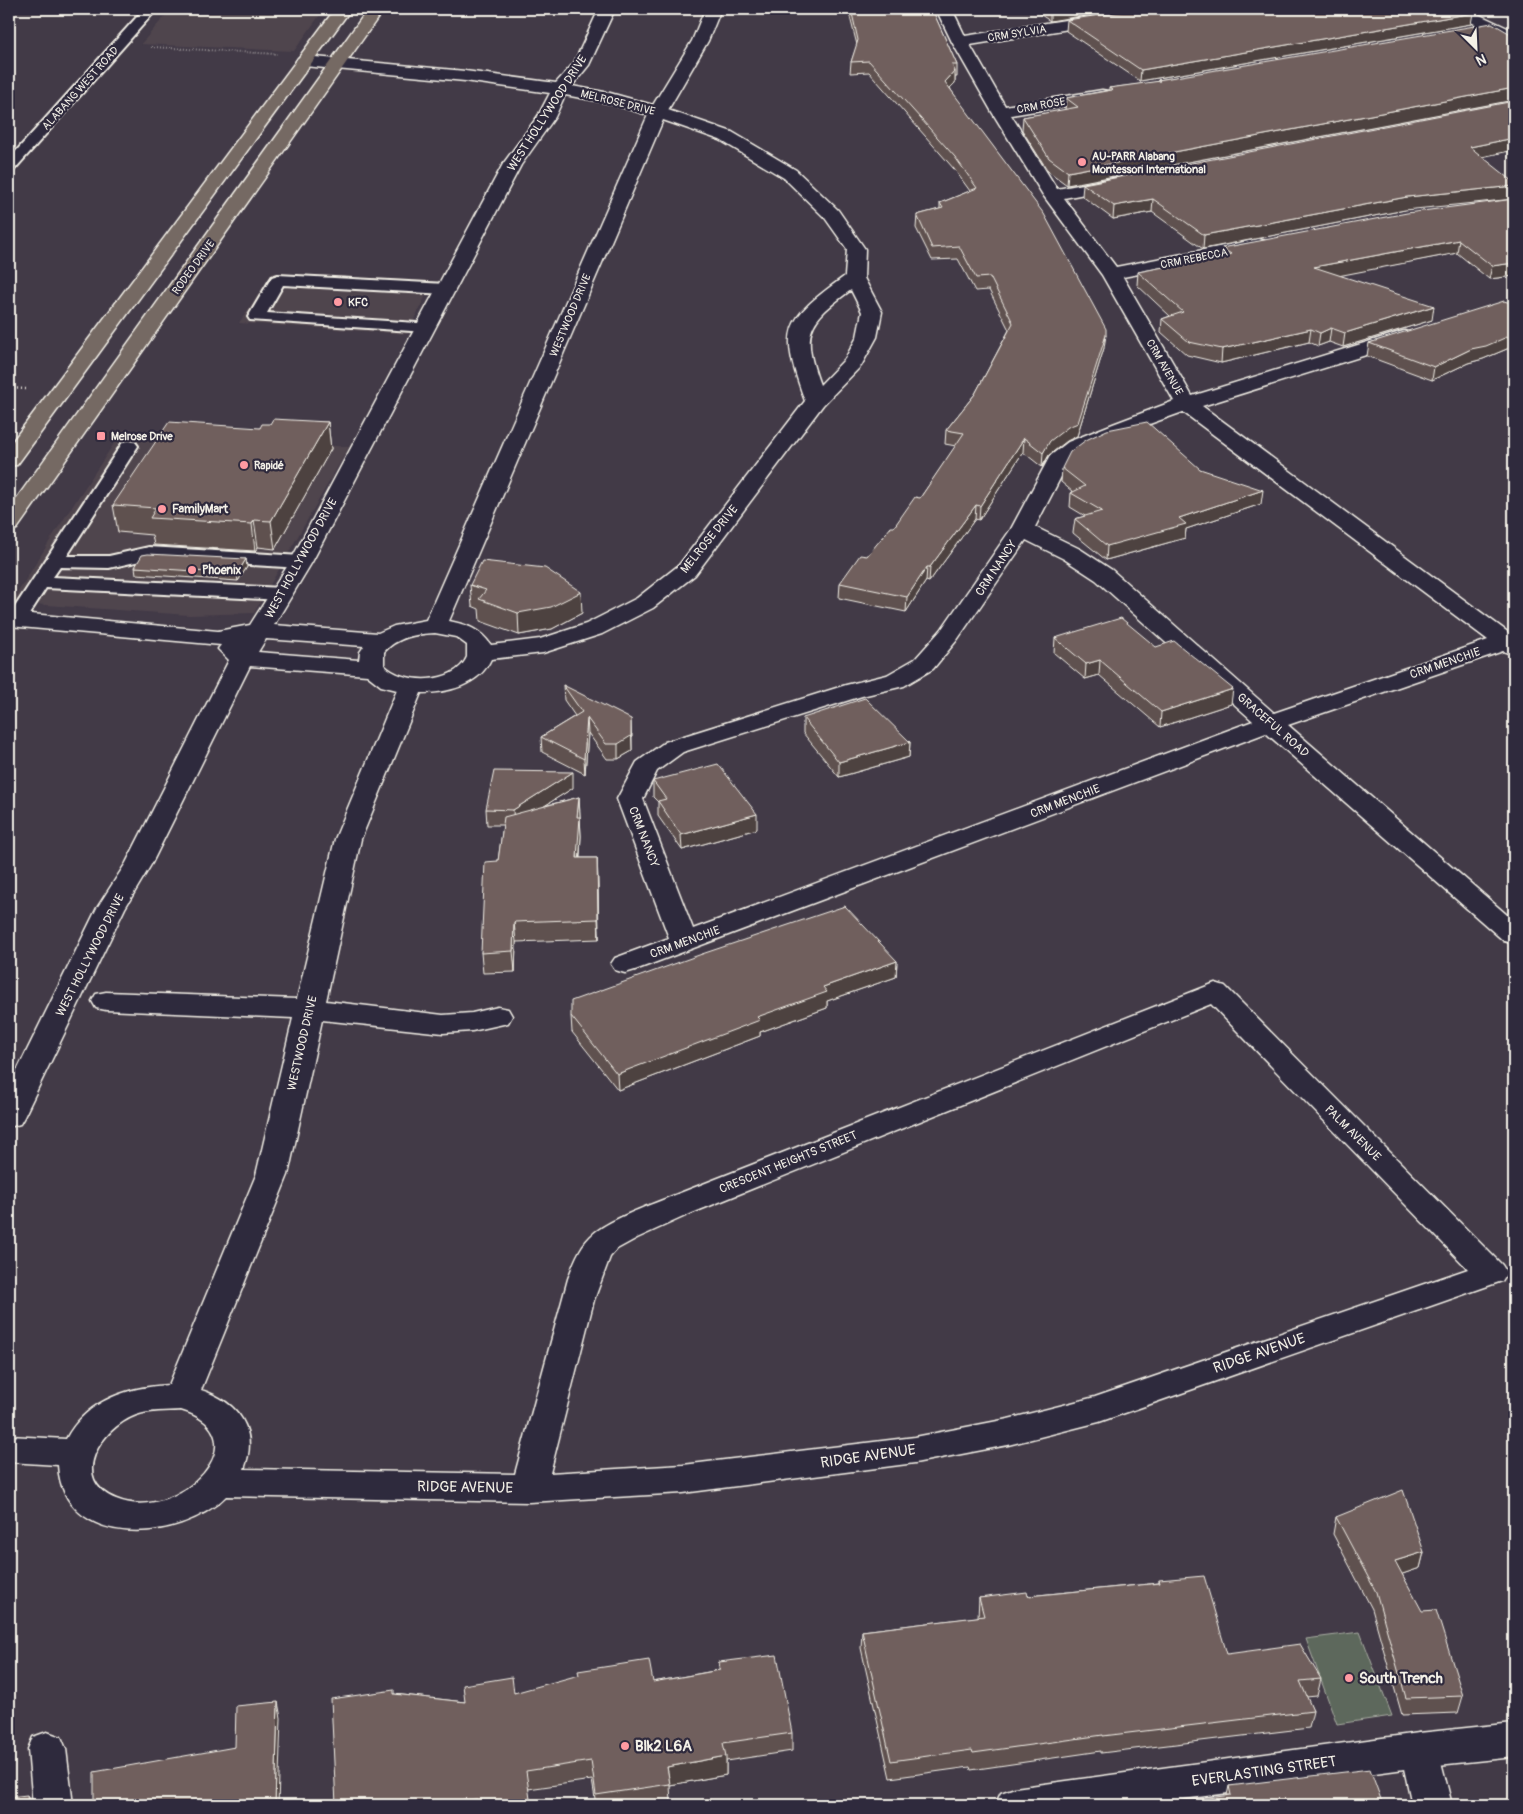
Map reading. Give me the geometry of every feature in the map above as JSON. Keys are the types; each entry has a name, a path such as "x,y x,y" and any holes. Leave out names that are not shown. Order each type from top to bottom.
{"main road":[{"path":"9,460 343,9"},
{"name":"RODEO DRIVE","path":"9,524 376,9"}],"street":[{"name":"WEST HOLLYWOOD DRIVE","path":"9,1117 111,908 139,863 242,658 301,562 512,164 546,117 560,89 581,64 607,9"},
{"name":"WESTWOOD DRIVE","path":"435,626 658,112 700,42 713,9"},
{"name":"CRM AVENUE","path":"944,9 960,42 1000,112 1052,195 1111,274 1186,404 1512,643"},
{"name":"CRM SYLVIA","path":"960,42 1162,9"},
{"path":"1455,9 1514,37"},
{"path":"1466,32 1495,27"},
{"name":"MELROSE DRIVE","path":"306,58 338,64 464,76 560,89 610,98 658,112 726,136 790,174 832,214 856,249 854,278 872,312 867,337 854,362 816,401 687,570 645,602 594,629 543,646 481,653"},
{"name":"CRM ROSE","path":"1000,112 1117,92"},
{"path":"1052,195 1139,178"},
{"name":"CRM REBECCA","path":"1111,274 1276,242"},
{"path":"816,401 800,360 798,341 802,324 817,305 854,278"},
{"name":"CRM NANCY","path":"684,943 630,799 646,767 674,747 855,690 895,681 924,664 949,635 1022,529 1058,461 1076,447 1120,428 1186,404 1422,331"},
{"name":"GRACEFUL ROAD","path":"1022,529 1072,554 1104,575 1270,723 1514,935"},
{"path":"12,619 218,638 259,631 382,640"},
{"path":"435,626 468,634 478,643 481,653 479,662 460,678 428,686 411,686 394,682 381,676 372,668 370,658 373,649 382,640 396,632 415,627 435,626"},
{"path":"218,638 242,658 372,668"},
{"name":"CRM MENCHIE","path":"625,964 1270,723 1512,643"},
{"name":"WESTWOOD DRIVE","path":"182,1397 272,1175 348,839 411,686"},
{"name":"PALM AVENUE","path":"1215,992 1491,1273"},
{"name":"CRESCENT HEIGHTS STREET","path":"529,1488 578,1300 588,1271 601,1244 640,1223 681,1205 1215,992"},
{"path":"106,1000 310,1009 443,1024 472,1022 498,1016"},
{"name":"RIDGE AVENUE","path":"220,1482 529,1488 683,1479 915,1450 1008,1432 1098,1409 1491,1273"},
{"path":"182,1397 202,1403 219,1413 229,1428 233,1445 230,1464 220,1482 203,1498 181,1510 157,1516 133,1518 110,1513 92,1503 79,1489 74,1472 77,1453 91,1429 116,1409 149,1399 182,1397"},
{"path":"9,1449 77,1453"},
{"name":"EVERLASTING STREET","path":"1015,1805 1419,1750 1514,1740"},
{"path":"47,1749 53,1805"},
{"path":"1419,1750 1432,1805"}],"lane":[{"name":"ALABANG WEST ROAD","path":"9,167 151,9"},
{"path":"426,327 256,317 278,280 446,290"},
{"path":"12,619 40,582 129,446"},
{"path":"53,561 109,562 149,553 301,562"},
{"path":"40,582 282,594"}],"path":[{"path":"118,46 306,58"}],"shaded area":[{"path":"171,9 324,9 294,51 141,44"},
{"name":"KFC","path":"273,273 433,281 407,334 239,323"},
{"path":"123,430 349,447 254,613 189,615 18,603 13,600"}],"green space":[{"name":"South Trench","path":"1360,1632 1392,1716 1337,1724 1306,1639"}],"building":[{"path":"851,9 932,9 957,65 952,65 955,71 945,82 1044,214 1106,329 1106,335 1078,423 1068,427 1050,441 1043,453 1024,438 980,506 976,505 930,567 927,567 907,597 840,583 860,555 867,556 891,527 894,527 915,497 920,498 964,433 946,430 975,394 1013,323 990,277 976,278 959,246 932,248 917,215 943,208 940,203 977,188 955,157 869,61 851,62 858,40"},
{"path":"1140,9 1463,9 1473,13 1141,70 1067,20"},
{"path":"1492,23 1514,36 1514,88 1068,172 1049,158 1023,117 1078,107 1066,98 1112,90 1109,88 1160,81 1158,80"},
{"path":"1514,101 1514,138 1470,147 1514,182 1514,186 1407,197 1204,235 1153,199 1114,206 1083,184"},
{"path":"1514,199 1514,263 1492,266 1459,240 1314,267 1434,306 1345,333 1331,328 1320,333 1311,329 1222,349 1189,342 1162,319 1183,312 1138,272 1231,254 1222,248 1407,213"},
{"path":"1504,301 1514,304 1514,334 1486,346 1471,349 1434,367 1369,343"},
{"path":"273,419 328,422 271,521 254,520 252,524 150,518 156,508 113,505 169,422 260,428 262,424 270,424"},
{"path":"1147,422 1200,469 1263,490 1179,518 1186,524 1107,546 1075,519 1102,511 1071,493 1085,486 1062,468 1070,452 1086,440 1107,430"},
{"path":"142,555 246,559 237,574 135,567"},
{"path":"482,561 545,568 581,592 551,607 518,613 479,599 486,590 470,585"},
{"path":"1121,618 1156,647 1174,641 1233,689 1161,712 1100,660 1086,664 1055,638"},
{"path":"563,685 631,719 631,736 618,744 606,744 587,718 584,759 541,737 582,712"},
{"path":"865,698 910,742 839,762 803,718"},
{"path":"718,764 757,814 681,835 658,801 666,799 653,781"},
{"path":"494,771 573,772 513,810 486,809"},
{"path":"579,797 577,817 580,817 577,858 597,858 598,919 514,922 513,951 481,953 485,862 498,861 504,817"},
{"path":"845,906 897,961 823,987 827,992 757,1017 760,1020 617,1074 571,1016 571,1001"},
{"path":"1403,1490 1424,1552 1395,1561 1422,1611 1436,1610 1463,1696 1406,1698 1376,1592 1336,1517"},
{"path":"1204,1576 1227,1654 1300,1644 1321,1679 1300,1681 1313,1711 1103,1735 973,1753 972,1750 891,1761 862,1631 984,1616 979,1598 1027,1592 1028,1596 1160,1583 1159,1580"},
{"path":"777,1655 792,1733 723,1743 726,1756 667,1767 670,1784 596,1795 591,1761 526,1771 530,1799 494,1805 477,1805 477,1799 411,1805 336,1805 331,1699 394,1690 394,1694 465,1702 463,1685 512,1677 514,1693 579,1675 578,1671 649,1660 653,1682 720,1670 719,1662"},
{"path":"278,1702 275,1805 94,1805 94,1772 235,1747 236,1706"},
{"path":"1370,1769 1383,1805 1157,1805 1231,1795 1229,1786"},
{"path":"27,1795 28,1805 9,1805 9,1797"}],"place":[{"name":"AU-PARR Alabang Montessori International","path":"1082,162"},
{"name":"KFC","path":"338,302"},
{"name":"Melrose Drive","path":"101,436"},
{"name":"Rapidé","path":"244,465"},
{"name":"FamilyMart","path":"162,509"},
{"name":"Phoenix","path":"192,570"},
{"name":"South Trench","path":"1349,1678"},
{"name":"Blk2 L6A","path":"625,1746"}]}
